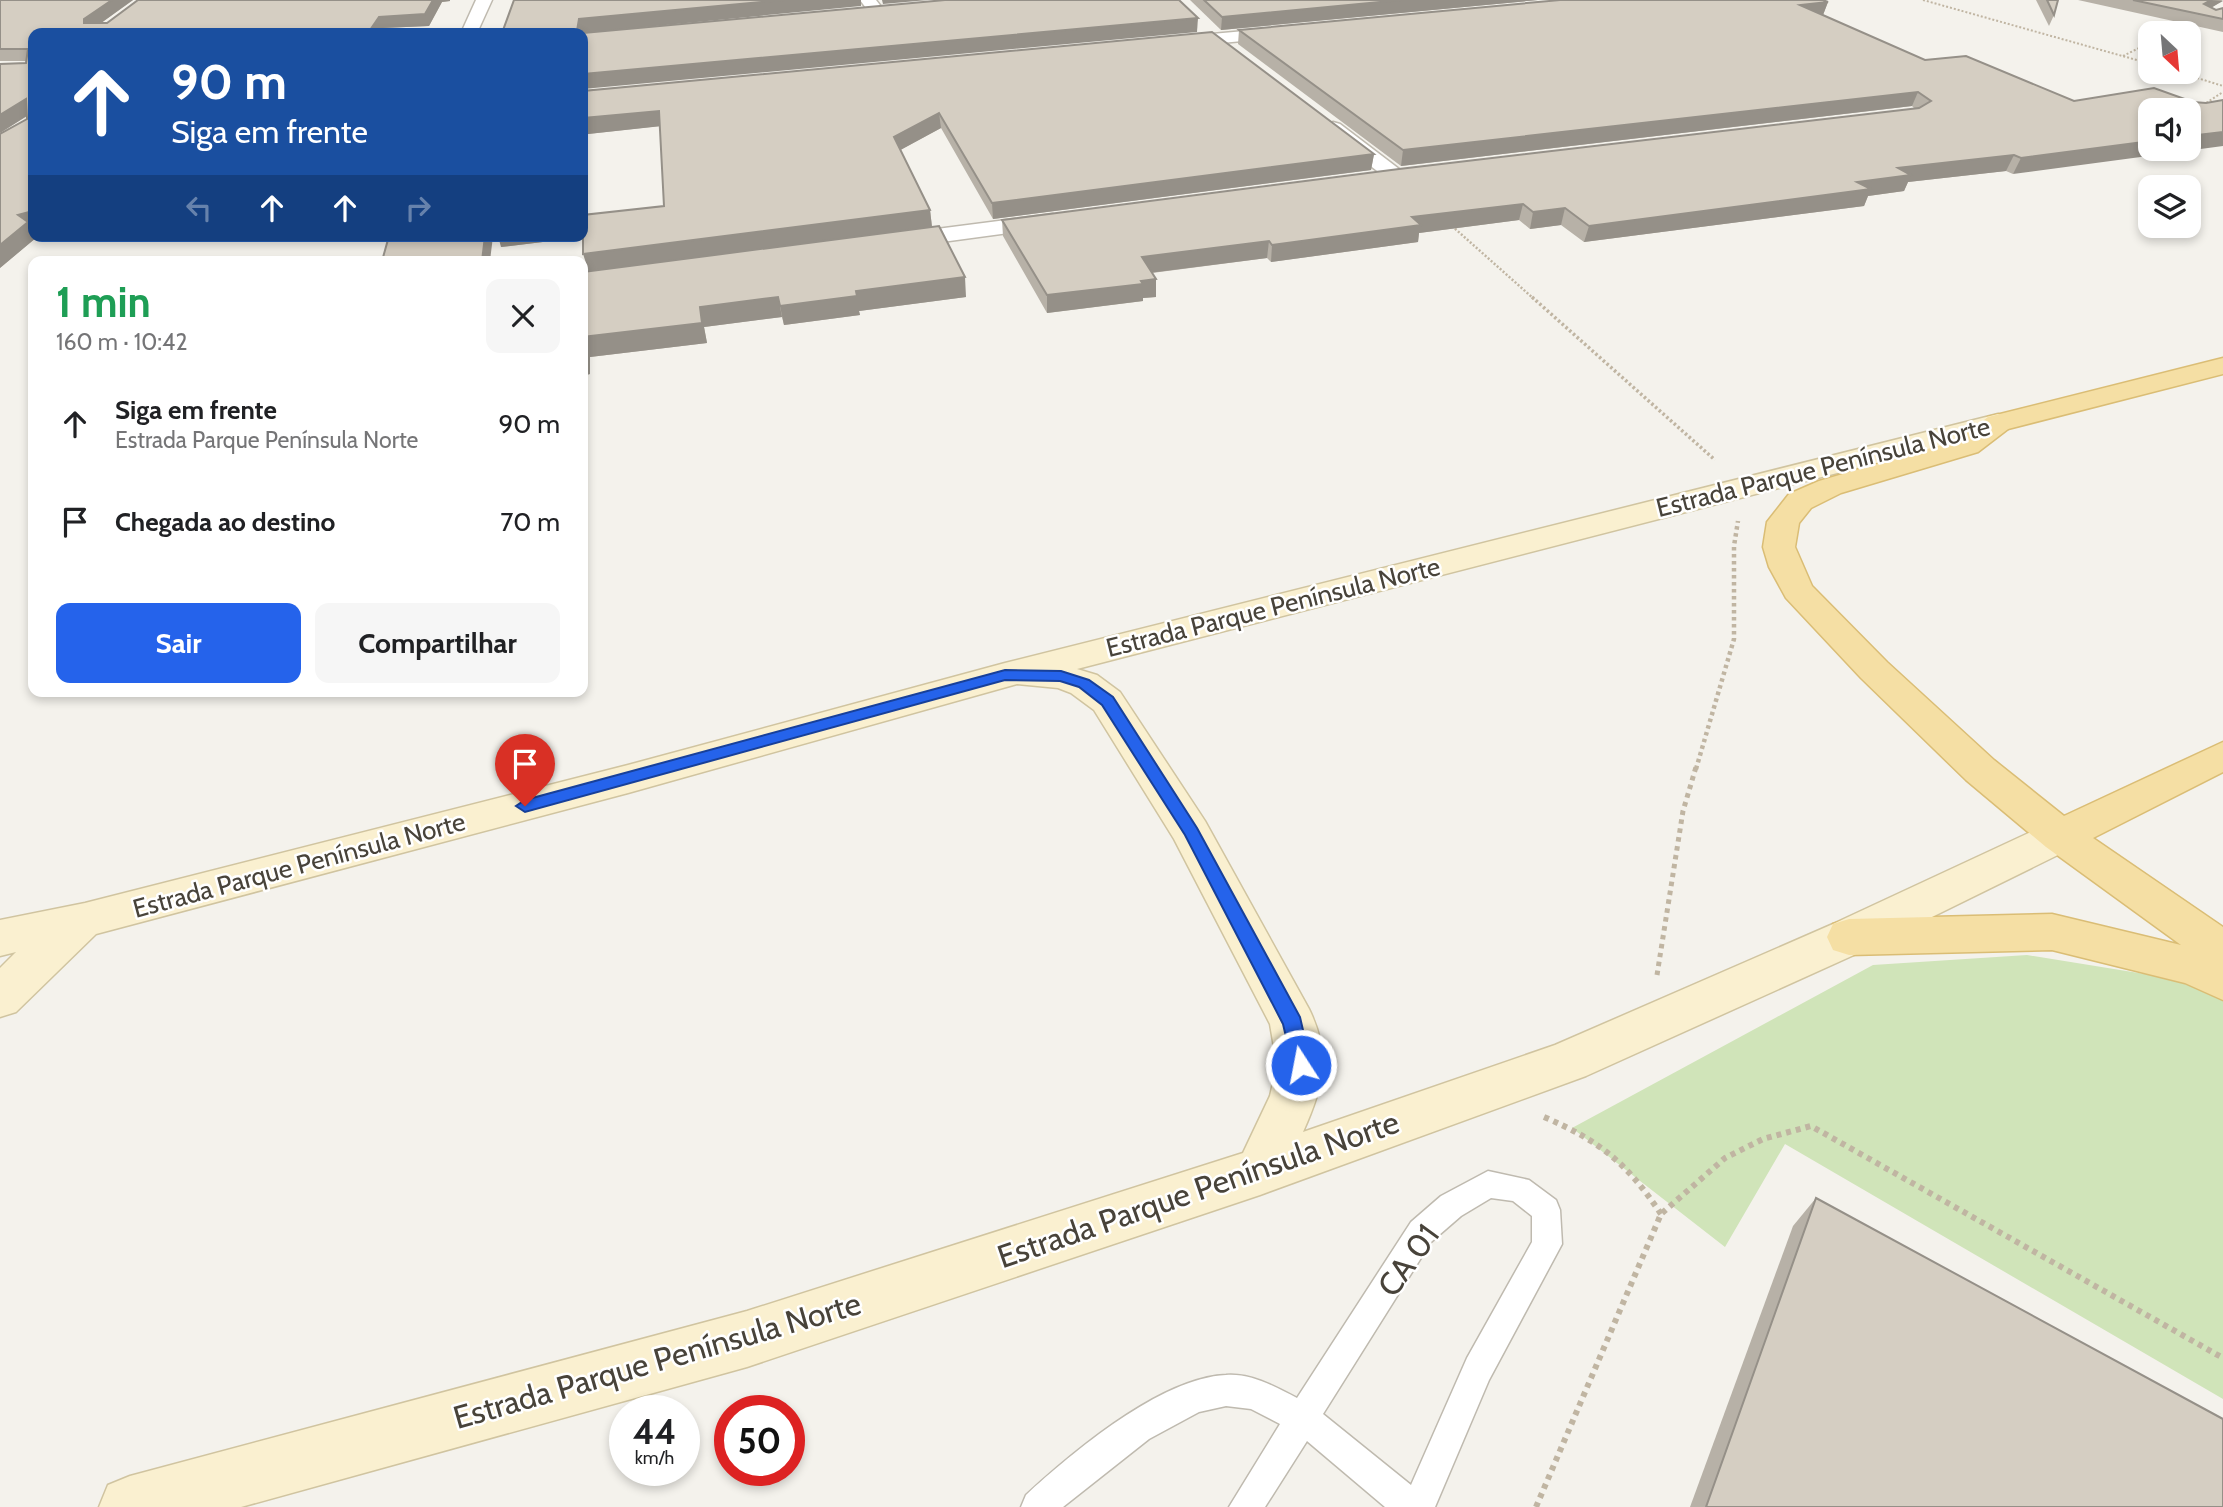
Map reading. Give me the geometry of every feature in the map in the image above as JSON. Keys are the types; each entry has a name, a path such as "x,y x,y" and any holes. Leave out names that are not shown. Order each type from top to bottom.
{"main road":[{"path":"853,16 879,9"},
{"name":"Estrada Parque Península Norte","path":"0,937 85,920 628,779 1005,675 2223,366"},
{"path":"1998,423 1968,446 1830,487 1800,501 1783,522 1779,547 1785,567 1798,591 1865,660 1980,770 2060,836 2223,951"},
{"path":"1005,675 1061,676 1084,684 1107,701 1191,832 1293,1023 1301,1065 1294,1097 1260,1171"},
{"name":"Estrada Parque Península Norte","path":"130,1507 747,1339 1260,1171 1569,1061 1849,937 2223,757"},
{"path":"0,998 33,964 85,920"},
{"path":"1849,937 2052,932 2196,967 2223,981"}],"street":[{"path":"471,28 484,0"},
{"path":"1197,19 1238,55"},
{"path":"1148,45 1314,29"},
{"path":"1322,120 1403,175"},
{"path":"1368,180 1403,175"},
{"path":"872,244 1079,218"}],"lane":[{"name":"CA 01","path":"1247,1507 1421,1232 1451,1206 1488,1184 1519,1189 1546,1210 1547,1244 1478,1370 1418,1507"},
{"path":"1038,1507 1073,1474 1128,1434 1211,1391 1249,1392 1303,1418 1411,1507"}],"path":[{"path":"1923,0 2138,60"},
{"path":"2196,21 2200,19"},
{"path":"2122,56 2138,48"},
{"path":"2202,79 2223,86"},
{"path":"2201,106 2223,92"},
{"path":"1403,175 1745,487 1734,546 1734,639 1683,811 1650,1024"},
{"path":"1484,1091 1594,1138 1628,1166 1661,1213"},
{"path":"1535,1507 1661,1213 1725,1158 1763,1139 1811,1126 2223,1359"}],"green space":[{"path":"2027,955 2188,981 2223,998 2223,1399 1785,1144 1725,1247 1572,1128 1873,965"}],"building":[{"path":"0,0 112,0 84,19 84,23 107,23 138,0 433,0 425,14 379,17 371,28 28,28 28,49 0,49"},
{"path":"514,0 784,0 579,19 578,28 504,28"},
{"path":"945,0 1179,0 1198,18 588,74 588,33"},
{"path":"1204,0 1401,0 1222,17"},
{"path":"1560,0 1823,0 1828,2 1800,5 1925,60 1966,56 2074,101 2154,88 2182,98 2138,98 2138,143 2021,158 2014,155 1898,168 1911,175 1857,182 1871,189 1589,226 1565,208 1533,212 1523,204 1412,217 1421,225 1272,245 1269,241 1142,257 1156,279 1141,281 1143,284 1047,295 1002,220 1399,169 1919,108 1931,101 1918,92 1403,150 1239,30"},
{"path":"2047,0 2058,0 2054,15"},
{"path":"2133,0 2211,0 2204,4 2216,10 2223,8 2223,19"},
{"path":"1212,32 1374,154 992,203 939,113 894,137 930,210 583,254 583,242 588,242 588,214 664,206 659,111 588,118 588,91"},
{"path":"28,49 28,212 18,215 28,222 0,245 0,134 27,119 26,99 0,115 0,64 26,63"},
{"path":"2223,100 2223,132 2201,135 2201,103"},
{"path":"939,226 965,277 856,291 857,296 780,306 778,297 700,307 702,323 588,336 588,271"},
{"path":"387,242 484,242 483,256 383,256"},
{"path":"1816,1198 2223,1419 2223,1507 1706,1507"}],"route":[{"path":"525,806 1005,675 1061,676 1084,684 1107,701 1191,832 1293,1023 1301,1065"}]}
